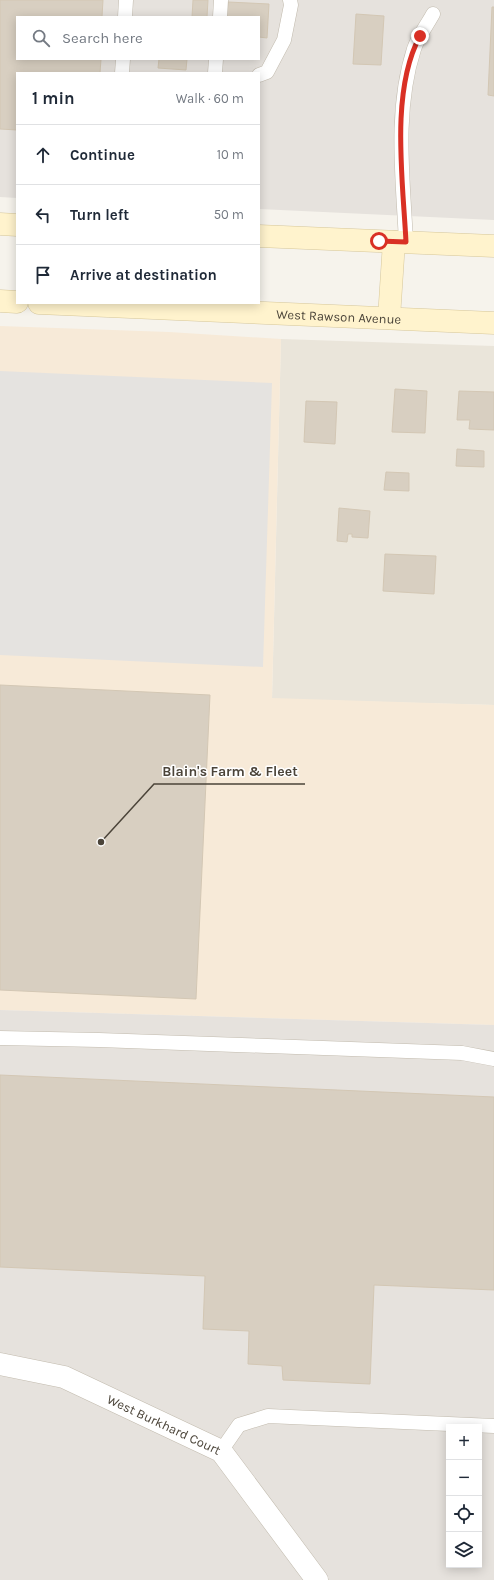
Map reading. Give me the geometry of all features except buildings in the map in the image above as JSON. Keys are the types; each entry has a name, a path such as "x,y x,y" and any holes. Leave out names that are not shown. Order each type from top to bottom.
{"main road":[{"path":"0,224 16,225"},
{"path":"260,236 494,246"},
{"path":"389,318 400,242"},
{"path":"0,301 16,302"},
{"name":"West Rawson Avenue","path":"62,304 494,323"}],"street":[{"name":"West Burkhard Court","path":"0,1364 64,1377 221,1451 317,1580"}],"lane":[{"path":"125,16 126,0"},
{"path":"220,16 221,0"},
{"path":"260,75 267,72 284,40 291,5 290,0"},
{"path":"400,242 401,142 404,90 414,47 433,14"},
{"path":"122,72 123,60"},
{"path":"215,72 216,60"},
{"path":"0,1038 99,1040 462,1053 494,1059"},
{"path":"221,1451 239,1425 268,1416 494,1426"}],"shaded area":[{"path":"0,0 494,0 494,220 260,209 260,72 16,72 16,198 0,197"},
{"path":"0,326 169,332 281,339 272,698 494,705 494,1025 0,1010"},
{"path":"281,339 494,346 494,705 272,699"},
{"path":"0,371 272,383 263,667 0,655"},
{"path":"0,1010 494,1025 494,1580 0,1580"}],"place":[{"name":"Blain's Farm & Fleet","path":"101,842"}],"route":[{"path":"379,241 406,242 401,142 404,90 414,47 420,36"}]}
